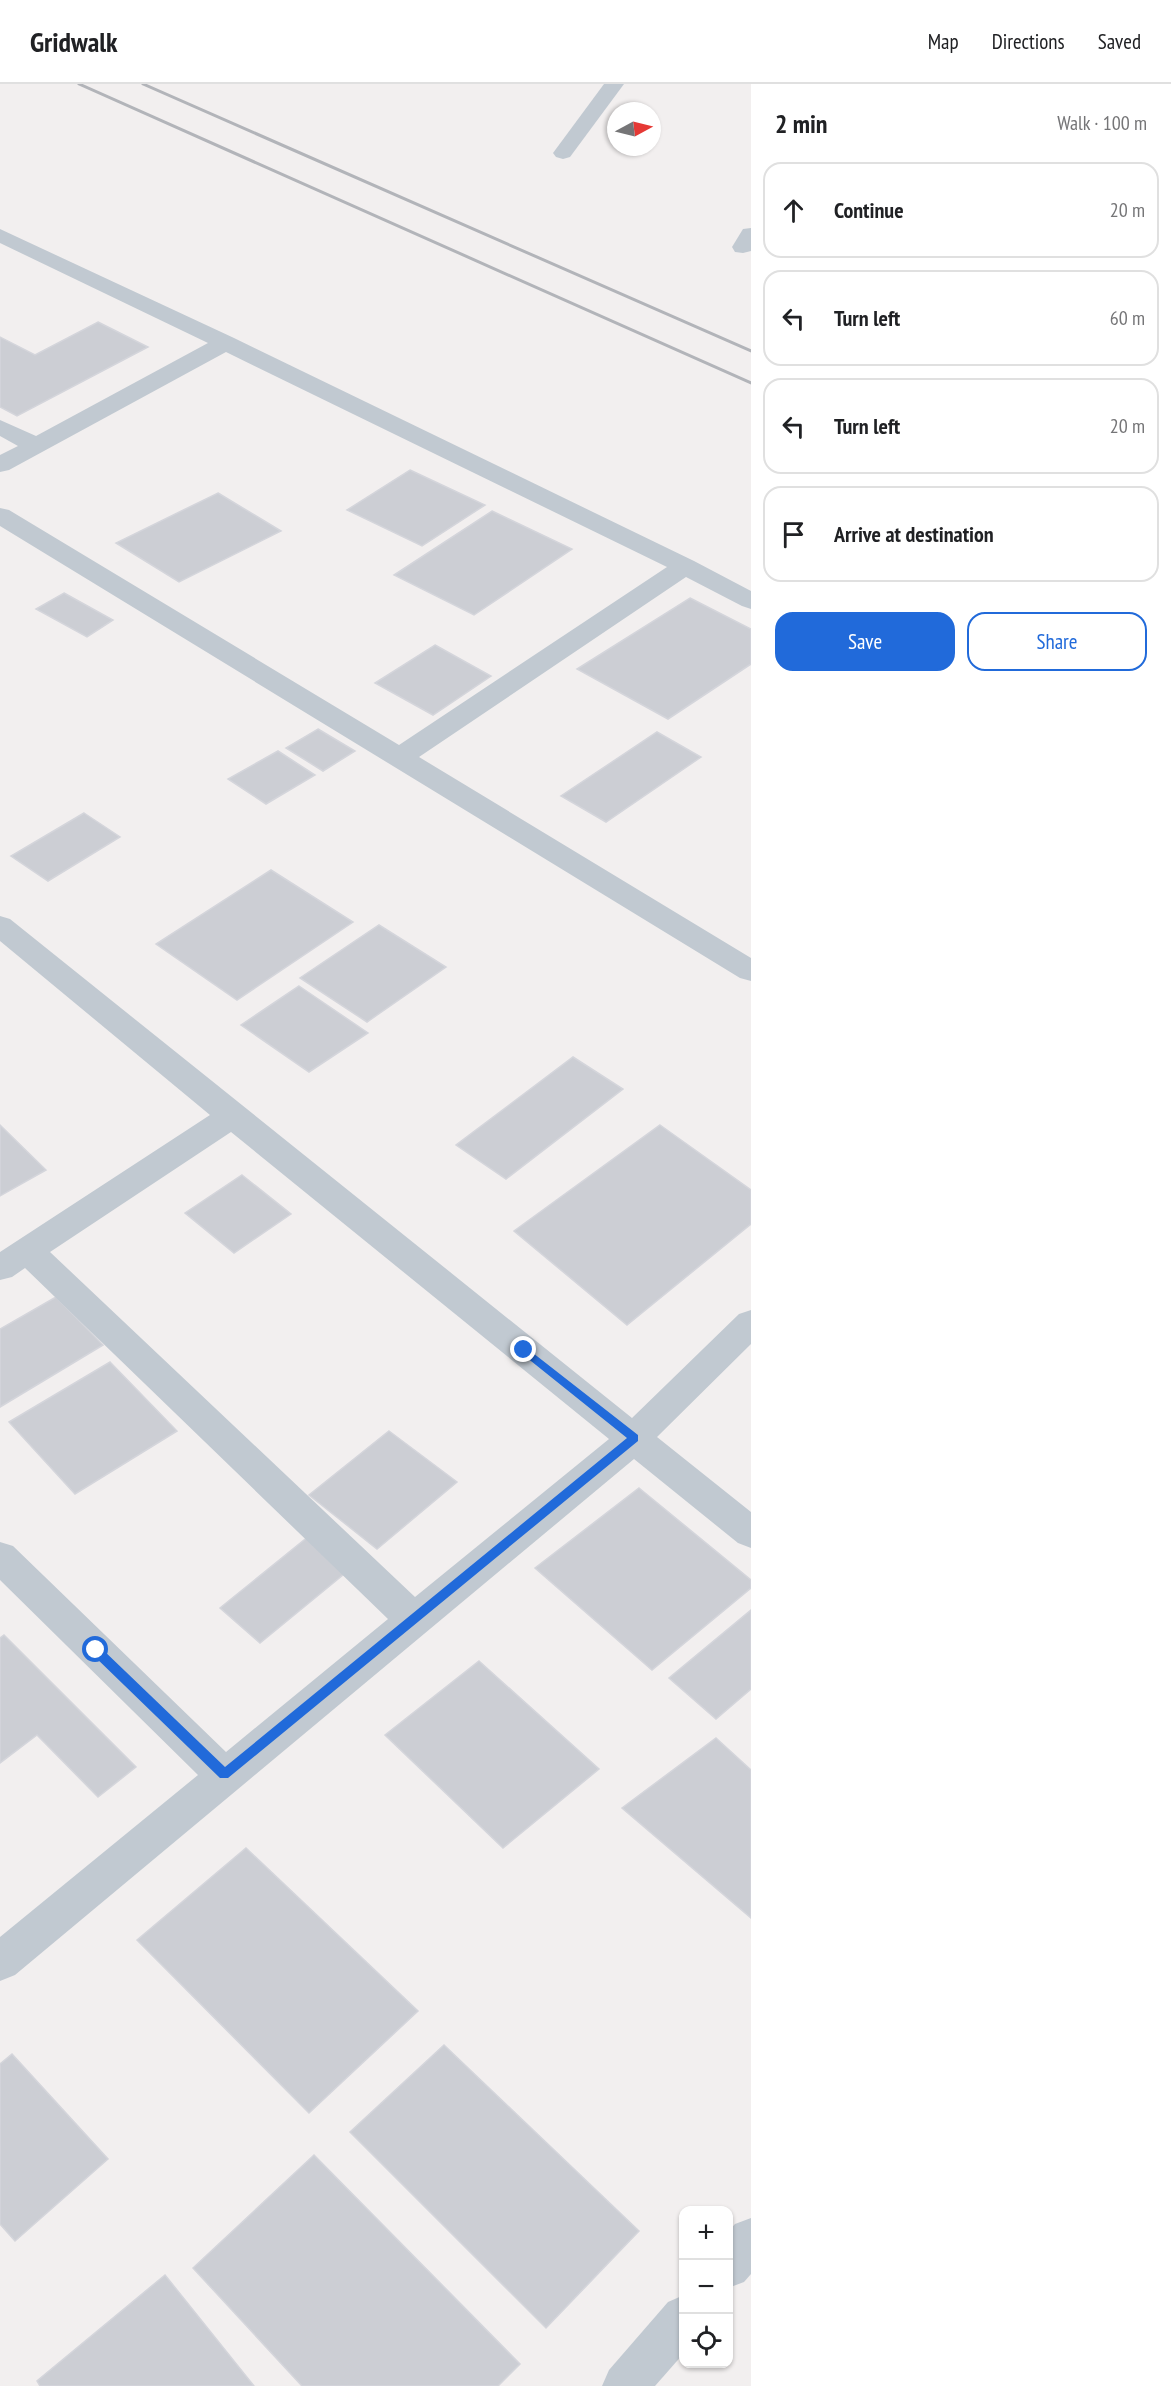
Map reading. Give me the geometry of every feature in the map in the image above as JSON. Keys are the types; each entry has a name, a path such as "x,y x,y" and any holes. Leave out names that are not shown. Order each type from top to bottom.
{"street":[{"path":"563,153 614,84"},
{"path":"0,235 685,566 751,601"},
{"path":"0,465 226,343"},
{"path":"0,427 35,445"},
{"path":"0,515 751,971"},
{"path":"399,758 685,566"},
{"path":"0,926 232,1116 751,1533"},
{"path":"232,1116 13,1259 413,1619"},
{"path":"0,1962 634,1438 751,1323"},
{"path":"0,1557 224,1775"},
{"path":"733,2261 751,2240"},
{"path":"625,2386 679,2324"}],"building":[{"path":"98,322 148,347 17,416 0,407 0,337 35,355"},
{"path":"410,470 485,505 422,546 347,510"},
{"path":"218,493 281,531 179,582 116,543"},
{"path":"492,511 572,549 474,615 394,575"},
{"path":"64,593 113,620 87,637 36,609"},
{"path":"690,598 751,629 751,664 668,719 577,669"},
{"path":"435,645 491,676 433,715 375,683"},
{"path":"318,729 355,751 323,771 286,748"},
{"path":"657,732 701,757 606,822 561,796"},
{"path":"278,751 315,775 266,804 228,779"},
{"path":"84,813 120,837 48,881 11,856"},
{"path":"271,870 353,922 237,1000 156,944"},
{"path":"379,925 446,967 367,1022 300,978"},
{"path":"299,986 368,1033 309,1072 241,1025"},
{"path":"573,1057 623,1089 506,1179 456,1145"},
{"path":"0,1125 46,1170 0,1196"},
{"path":"660,1125 751,1190 751,1224 627,1325 514,1231"},
{"path":"242,1175 291,1214 234,1253 185,1213"},
{"path":"56,1297 103,1345 0,1407 0,1329"},
{"path":"110,1362 177,1431 75,1494 9,1422"},
{"path":"389,1431 457,1482 377,1549 309,1495"},
{"path":"639,1488 751,1580 751,1588 652,1670 535,1568"},
{"path":"309,1536 349,1570 260,1643 220,1608"},
{"path":"751,1610 751,1689 716,1719 669,1678"},
{"path":"4,1635 136,1767 98,1797 37,1735 0,1763 0,1638"},
{"path":"479,1661 599,1769 503,1848 385,1735"},
{"path":"716,1738 751,1770 751,1918 622,1808"},
{"path":"246,1848 418,2011 309,2113 137,1940"},
{"path":"444,2045 639,2231 546,2328 350,2132"},
{"path":"12,2054 108,2159 15,2241 0,2224 0,2064"},
{"path":"314,2155 520,2364 498,2386 302,2386 193,2268"},
{"path":"165,2275 254,2386 40,2386 37,2381"}],"railway":[{"path":"79,84 751,383"},
{"path":"143,84 751,351"}],"route":[{"path":"96,1650 224,1775 634,1438 524,1350"}]}
